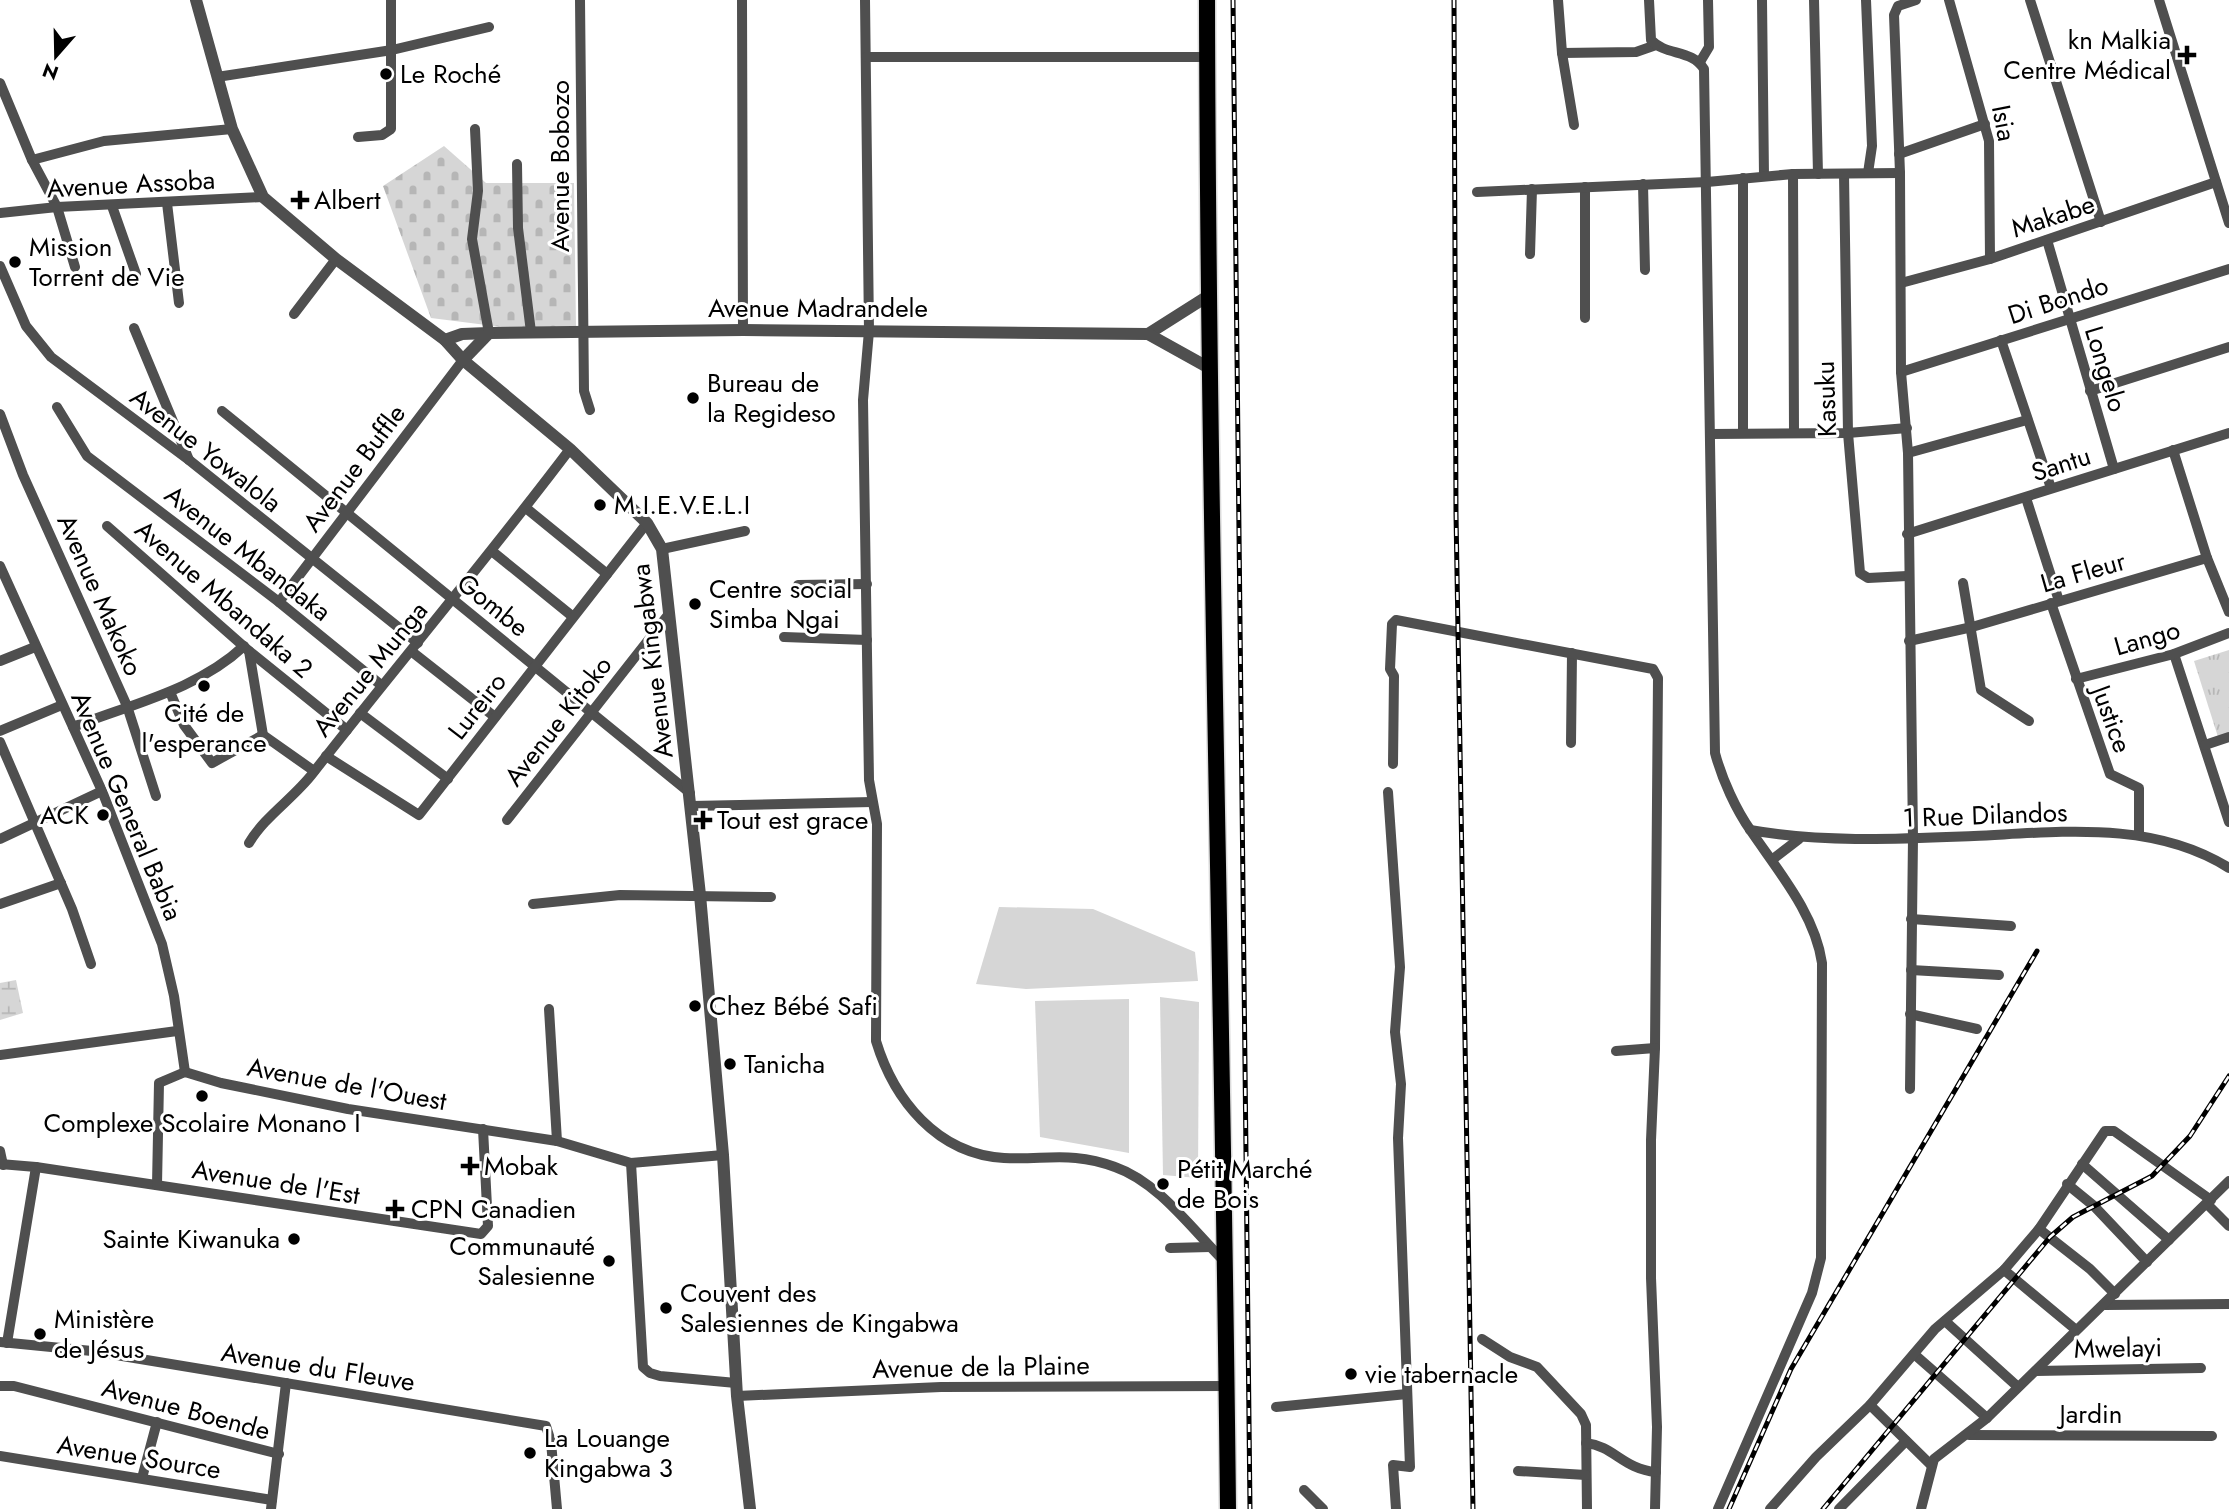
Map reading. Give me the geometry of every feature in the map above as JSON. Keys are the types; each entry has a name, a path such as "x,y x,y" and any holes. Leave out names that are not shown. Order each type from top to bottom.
{"main road":[{"path":"1207,0 1208,296 1228,1509"}],"street":[{"name":"Avenue Kingabwa","path":"196,0 232,129 263,197 336,259 445,340 463,360 570,449 647,523 662,549 700,895 723,1154 736,1389 750,1509"},
{"path":"358,137 382,135 391,129 391,0"},
{"name":"Avenue Bobozo","path":"580,0 584,391 590,410"},
{"path":"742,0 743,330"},
{"path":"865,0 869,331 863,400 872,802 877,824 876,1041 885,1070 910,1111 961,1147 1004,1158 1078,1156 1117,1167 1147,1184 1223,1260"},
{"path":"1558,0 1562,53 1574,125"},
{"path":"1648,0 1649,34 1656,45 1700,62 1704,69 1715,754 1750,830 1773,859 1814,934 1822,963 1821,1258 1812,1293 1718,1509"},
{"path":"1700,62 1709,47 1708,0"},
{"path":"1762,0 1764,176"},
{"path":"1814,0 1818,174"},
{"path":"1866,0 1872,146 1868,173"},
{"path":"1910,1089 1913,838 1907,576 1908,453 1901,372 1896,10 1898,6 1916,0"},
{"name":"Isia","path":"1949,0 1989,141 1990,259"},
{"path":"2029,0 2101,222"},
{"path":"2159,0 2192,98 2229,223"},
{"path":"217,77 392,50 489,27"},
{"path":"1562,53 1636,52 1656,45"},
{"path":"866,57 1207,57"},
{"path":"0,83 32,160 57,207 75,267"},
{"path":"1899,154 1985,124"},
{"path":"32,160 104,141 232,129"},
{"path":"463,360 488,333 472,239 478,191 475,129"},
{"path":"517,164 518,228 531,332"},
{"path":"1477,192 1707,182 1793,174 1900,173"},
{"path":"1793,174 1794,432"},
{"name":"Kasuku","path":"1844,174 1848,433 1860,573 1868,578 1907,576"},
{"path":"1743,178 1743,433"},
{"name":"Makabe","path":"1901,283 1990,259 2216,182"},
{"path":"1643,184 1644,270"},
{"path":"1585,187 1585,318"},
{"path":"1530,254 1532,189"},
{"name":"Avenue Assoba","path":"0,214 57,207 263,197"},
{"path":"167,203 179,303"},
{"path":"112,206 136,274"},
{"name":"Longelo","path":"2048,240 2114,469"},
{"path":"294,314 336,259"},
{"name":"Avenue Yowalola","path":"0,266 37,344 72,374 189,460 311,559 495,717"},
{"name":"Di Bondo","path":"1901,372 2229,269"},
{"path":"1208,296 1148,334 1211,369"},
{"path":"134,328 189,460"},
{"name":"Avenue Madrandele","path":"445,340 462,334 583,331 1148,334"},
{"path":"2001,340 2051,488"},
{"path":"2090,391 2229,347"},
{"name":"Avenue Buffle","path":"279,602 463,360"},
{"name":"Avenue Mbandaka","path":"57,407 86,456 279,602 381,685"},
{"name":"Gombe","path":"222,411 535,666 691,800"},
{"name":"Avenue Makoko","path":"0,414 23,475 127,706 156,796"},
{"path":"1908,453 2027,420"},
{"path":"1711,434 1848,433 1907,428"},
{"name":"Santu","path":"1907,534 2229,433"},
{"name":"Avenue Munga","path":"249,843 257,830 299,792 381,685 493,552 570,449"},
{"path":"2173,450 2207,558 2229,612"},
{"name":"Justice","path":"2026,498 2076,679 2110,774 2139,788 2139,834"},
{"path":"526,508 607,574"},
{"name":"Lureiro","path":"326,756 419,815 647,523"},
{"name":"Avenue Mbandaka 2","path":"107,526 246,648 346,730"},
{"path":"662,549 745,531"},
{"path":"493,552 572,616"},
{"name":"La Fleur","path":"1909,641 1972,627 2207,558"},
{"name":"Avenue General Babia","path":"0,566 3,585 102,791 162,944 174,996 185,1072"},
{"path":"1963,583 1982,690 2029,721"},
{"path":"798,585 867,584"},
{"name":"Avenue Kitoko","path":"507,820 668,615"},
{"path":"1393,764 1394,676 1390,669 1392,624 1396,620 1643,665 1653,669 1658,678 1655,1048 1651,1140 1655,1509"},
{"name":"Lango","path":"2076,679 2174,654 2229,633"},
{"path":"784,637 867,640"},
{"path":"0,661 34,647"},
{"path":"73,727 170,692 213,670 246,648 263,735 314,771"},
{"path":"1571,743 1572,653"},
{"path":"2174,654 2229,822"},
{"path":"170,692 184,725 212,763 263,735"},
{"path":"0,731 62,705"},
{"path":"359,713 448,779"},
{"path":"2205,745 2229,737"},
{"path":"0,742 61,883 91,964"},
{"path":"0,839 102,791"},
{"path":"1388,792 1400,967 1395,1032 1401,1084 1398,1138 1410,1467 1393,1465 1395,1509"},
{"path":"691,800 872,802"},
{"name":"1 Rue Dilandos","path":"1750,830 1799,839 2049,833 2139,834 2183,846 2229,868"},
{"path":"1773,859 1799,839"},
{"path":"0,904 61,883"},
{"path":"533,904 620,895 771,897"},
{"path":"1911,919 2011,926"},
{"path":"1911,970 1999,975"},
{"path":"549,1009 557,1141"},
{"path":"1910,1014 1977,1029"},
{"path":"0,1055 177,1031"},
{"path":"1616,1051 1655,1048"},
{"path":"157,1185 159,1083 185,1072"},
{"name":"Avenue de l'Ouest","path":"185,1072 348,1110 557,1141 631,1163 723,1154"},
{"name":"Avenue de l'Est","path":"2,1165 36,1167 481,1234 488,1226 482,1129"},
{"path":"1770,1509 1815,1457 1870,1405 1945,1321 2004,1270 2039,1229 2105,1131 2115,1131 2209,1202 2229,1226"},
{"path":"0,1151 2,1165"},
{"name":"Avenue de la Plaine","path":"631,1163 640,1297 640,1346 643,1367 650,1373 736,1389 1227,1387"},
{"path":"2082,1164 2169,1240"},
{"path":"3,1342 36,1167"},
{"path":"1921,1509 1934,1460 1969,1435 1987,1418 2229,1181"},
{"path":"2067,1184 2094,1206 2147,1262"},
{"path":"2039,1229 2090,1269 2115,1294"},
{"path":"1170,1248 1210,1247"},
{"path":"2004,1270 2075,1329"},
{"path":"2105,1305 2229,1304"},
{"path":"1945,1321 2018,1387"},
{"path":"1482,1339 1510,1357 1538,1367 1581,1414 1586,1425 1587,1509"},
{"name":"Avenue du Fleuve","path":"3,1342 92,1351 546,1426 551,1442 557,1509"},
{"path":"1914,1354 1987,1418"},
{"name":"Mwelayi","path":"2036,1371 2201,1368"},
{"path":"272,1504 286,1383"},
{"name":"Avenue Boende","path":"0,1386 157,1422 279,1454"},
{"path":"1276,1407 1407,1394"},
{"path":"1870,1405 1931,1465"},
{"path":"142,1478 157,1422"},
{"name":"Jardin","path":"1969,1435 2212,1436"},
{"path":"1839,1509 1906,1441"},
{"path":"1586,1443 1601,1445 1634,1468 1656,1472"},
{"name":"Avenue Source","path":"0,1456 142,1478 272,1504"},
{"path":"1518,1471 1586,1475"},
{"path":"1304,1490 1323,1509"}],"green space":[{"path":"444,146 486,183 574,183 576,327 502,327 431,318 383,186"},
{"path":"2229,650 2229,733 2218,737 2194,661"},
{"path":"999,907 1093,909 1195,952 1198,981 1026,989 976,984"},
{"path":"16,980 23,1013 0,1020 0,983"},
{"path":"1160,997 1199,1002 1198,1178 1163,1175"},
{"path":"1129,999 1129,1153 1040,1137 1035,1001"}],"railway":[{"path":"1233,0 1250,1509"},
{"path":"1454,0 1456,514 1473,1509"},
{"path":"1729,1509 1791,1369 2037,951"},
{"path":"1823,1509 2050,1237 2073,1217 2152,1176 2190,1136 2229,1076"}],"place":[{"name":"kn Malkia Centre Médical","path":"2187,55"},
{"name":"Le Roché","path":"386,74"},
{"name":"Albert","path":"300,200"},
{"name":"Mission Torrent de Vie","path":"15,262"},
{"name":"Bureau de la Regideso","path":"693,398"},
{"name":"M.I.E.V.E.L.I","path":"600,505"},
{"name":"Centre social Simba Ngai","path":"695,604"},
{"name":"Cité de l'esperance","path":"204,686"},
{"name":"ACK","path":"103,815"},
{"name":"Tout est grace","path":"703,820"},
{"name":"Chez Bébé Safi","path":"695,1006"},
{"name":"Tanicha","path":"730,1064"},
{"name":"Complexe Scolaire Monano I","path":"202,1096"},
{"name":"Mobak","path":"470,1166"},
{"name":"Pétit Marché de Bois","path":"1163,1184"},
{"name":"CPN Canadien","path":"395,1209"},
{"name":"Sainte Kiwanuka","path":"294,1239"},
{"name":"Communauté Salesienne","path":"609,1261"},
{"name":"Couvent des Salesiennes de Kingabwa","path":"666,1308"},
{"name":"Ministère de Jésus","path":"40,1334"},
{"name":"vie tabernacle","path":"1351,1374"},
{"name":"La Louange Kingabwa 3","path":"530,1453"}]}
